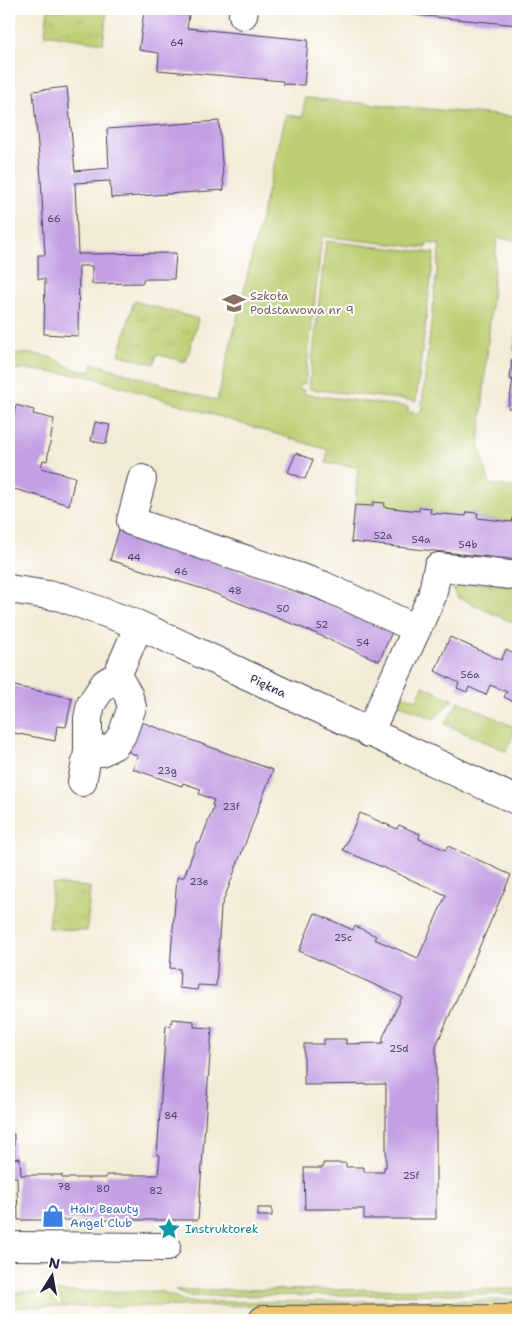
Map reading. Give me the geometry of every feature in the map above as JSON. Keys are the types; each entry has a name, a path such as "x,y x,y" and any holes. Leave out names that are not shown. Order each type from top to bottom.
{"main road":[{"path":"263,1320 518,1319"}],"street":[{"path":"142,479 131,522 322,585 416,629"},
{"path":"369,733 432,596 438,567 518,576"},
{"name":"Piękna","path":"10,588 46,593 74,600 139,625 518,801"},
{"path":"82,782 88,752 88,718 91,704 105,683 117,676 139,625"},
{"path":"101,752 115,745 119,740 132,707 128,694 117,676"},
{"path":"9,1246 166,1247"}],"green space":[{"path":"48,9 107,11 103,43 45,34"},
{"path":"305,98 518,117 518,240 497,238 479,447 490,484 518,488 518,518 513,517 512,522 477,518 477,513 467,512 466,516 430,513 431,508 421,507 419,511 384,507 385,503 374,502 373,506 355,505 358,467 326,463 328,450 84,375 9,368 9,353 44,356 55,359 74,369 85,371 91,371 93,363 217,401 286,115 303,117","holes":["322,236 426,248 427,243 440,245 421,413 408,412 408,407 304,394 304,390 299,389 300,384 305,384"]},
{"path":"326,241 434,253 416,401 309,389"},
{"path":"134,301 198,319 186,362 157,354 154,364 119,355"},
{"path":"464,583 518,585 518,622 512,622 457,597 453,589"},
{"path":"423,686 453,700 434,719 391,701 396,693 417,700"},
{"path":"459,701 516,728 506,751 445,724"},
{"path":"52,884 90,887 87,931 48,928"},
{"path":"518,1289 518,1294 189,1296 175,1290"},
{"path":"160,1291 188,1302 518,1300 518,1304 9,1307 9,1292"}],"building":[{"path":"147,9 190,9 187,28 308,40 304,85 283,84 283,81 158,70 159,53 139,50 144,11"},
{"path":"518,9 518,25 363,10"},
{"path":"67,87 75,171 109,168 107,129 219,121 224,190 111,198 110,181 75,183 78,254 176,253 174,279 143,279 143,283 92,284 92,266 79,266 78,336 44,334 45,279 38,279 38,255 45,255 41,178 33,91"},
{"path":"515,330 518,330 518,351 513,351"},
{"path":"512,359 518,359 518,425 514,425 516,409 508,408 513,380 510,379"},
{"path":"16,405 34,410 33,414 54,419 47,461 43,460 41,468 75,477 69,505 11,488 9,494 9,412 14,414"},
{"path":"95,422 110,425 106,444 91,441"},
{"path":"296,453 313,460 305,479 288,472"},
{"path":"373,502 385,503 384,507 419,511 420,507 431,508 430,513 466,516 467,512 478,513 477,518 512,522 513,517 518,518 518,560 351,542 355,505 373,506"},
{"path":"119,530 296,590 326,603 327,601 337,605 336,607 392,632 379,661 298,626 206,590 110,560"},
{"path":"450,637 501,660 506,650 518,656 518,698 514,702 504,697 507,692 490,685 486,695 469,687 467,692 457,688 459,683 435,671"},
{"path":"9,685 72,698 66,727 57,726 55,741 9,732"},
{"path":"139,721 273,770 221,907 216,986 198,985 197,990 179,988 180,969 170,968 177,877 184,877 197,842 200,843 214,806 212,805 214,800 199,794 201,789 183,783 182,786 133,769 138,756 127,751"},
{"path":"360,813 397,829 399,825 420,834 419,839 446,850 448,846 511,875 436,1046 436,1219 364,1219 364,1209 305,1209 304,1168 323,1168 323,1163 346,1163 346,1167 364,1167 364,1172 384,1172 384,1167 386,1167 386,1084 304,1085 304,1044 324,1044 324,1039 346,1039 346,1044 383,1043 383,1037 402,997 299,951 315,913 353,930 355,926 376,936 374,939 418,958 446,895 343,850"},
{"path":"172,1019 194,1021 194,1027 212,1028 198,1220 18,1220 17,1177 9,1177 9,1134 14,1134 14,1159 20,1158 21,1175 62,1175 62,1178 106,1178 106,1175 158,1175 160,1155 157,1155 166,1025 171,1026"},
{"path":"258,1208 272,1208 272,1216 258,1216"}],"place":[{"name":"Szkoła Podstawowa nr 9","path":"234,303"},
{"name":"Hair Beauty Angel Club","path":"53,1216"},
{"name":"Instruktorek","path":"169,1229"}]}
